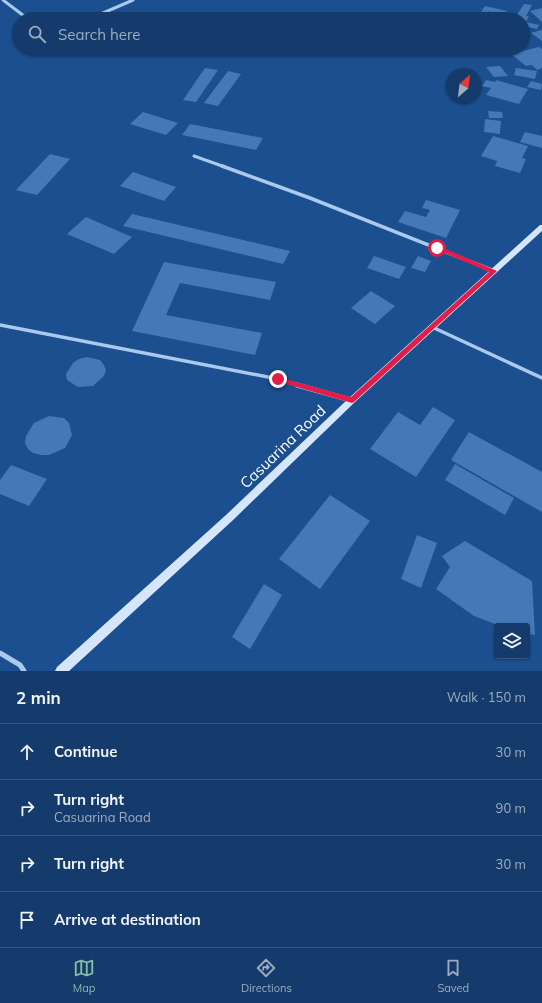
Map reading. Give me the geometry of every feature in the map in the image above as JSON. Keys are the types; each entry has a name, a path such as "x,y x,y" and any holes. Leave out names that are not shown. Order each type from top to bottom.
{"street":[{"path":"3,0 19,12"},
{"path":"105,12 133,0"},
{"path":"194,156 310,198 494,271"},
{"name":"Casuarina Road","path":"61,671 229,518 352,400 542,227"},
{"path":"0,325 278,379 352,400"},
{"path":"432,327 542,378"},
{"path":"0,653 20,665 24,671"}],"building":[{"path":"524,4 532,5 528,12 519,12"},
{"path":"485,6 507,11 491,12 482,10"},
{"path":"542,8 542,22 530,11"},
{"path":"530,23 539,25 537,29 530,28"},
{"path":"542,31 542,41 531,33"},
{"path":"539,47 542,49 542,68 537,70 532,65 526,66 514,56 530,56 530,49"},
{"path":"500,66 508,76 494,77 486,67"},
{"path":"205,68 218,70 196,102 183,100"},
{"path":"516,68 537,71 535,79 514,75"},
{"path":"228,71 241,74 218,106 204,103"},
{"path":"486,80 495,82 496,80 528,89 519,104 486,95 491,88 482,86"},
{"path":"531,81 542,84 541,90 527,87"},
{"path":"488,111 502,112 503,118 489,118"},
{"path":"143,112 178,123 166,135 130,124"},
{"path":"485,119 501,121 500,134 484,132"},
{"path":"190,124 263,138 256,150 182,135"},
{"path":"525,132 542,136 542,148 520,142"},
{"path":"493,136 528,146 522,158 526,159 520,173 495,166 497,161 481,156"},
{"path":"50,154 70,159 37,195 16,190"},
{"path":"133,172 176,187 164,201 120,186"},
{"path":"426,200 460,210 446,238 398,222 405,211 426,217 430,210 422,208"},
{"path":"132,214 290,251 283,264 123,226"},
{"path":"86,217 132,237 114,254 67,234"},
{"path":"374,256 406,267 399,279 367,268"},
{"path":"418,256 431,261 425,272 411,268"},
{"path":"164,262 276,282 270,300 180,283 166,315 262,333 255,355 132,331"},
{"path":"371,291 395,306 375,324 351,308"},
{"path":"87,357 100,360 106,370 104,376 93,386 78,387 67,380 66,374 73,363 79,359"},
{"path":"433,407 455,420 416,477 370,449 398,412 420,425"},
{"path":"49,416 64,418 69,423 72,435 65,448 49,455 33,453 28,449 25,443 26,436 34,423"},
{"path":"469,432 542,472 542,512 451,460"},
{"path":"455,464 514,498 505,515 445,480"},
{"path":"11,465 47,479 29,506 0,494 0,480"},
{"path":"330,495 370,521 320,589 279,559"},
{"path":"417,535 437,543 421,588 401,579"},
{"path":"465,541 532,581 535,635 530,634 530,623 494,624 474,616 436,589 450,567 442,556"},
{"path":"264,584 282,595 250,649 232,637"}],"route":[{"path":"278,379 352,400 494,271 437,248"}]}
